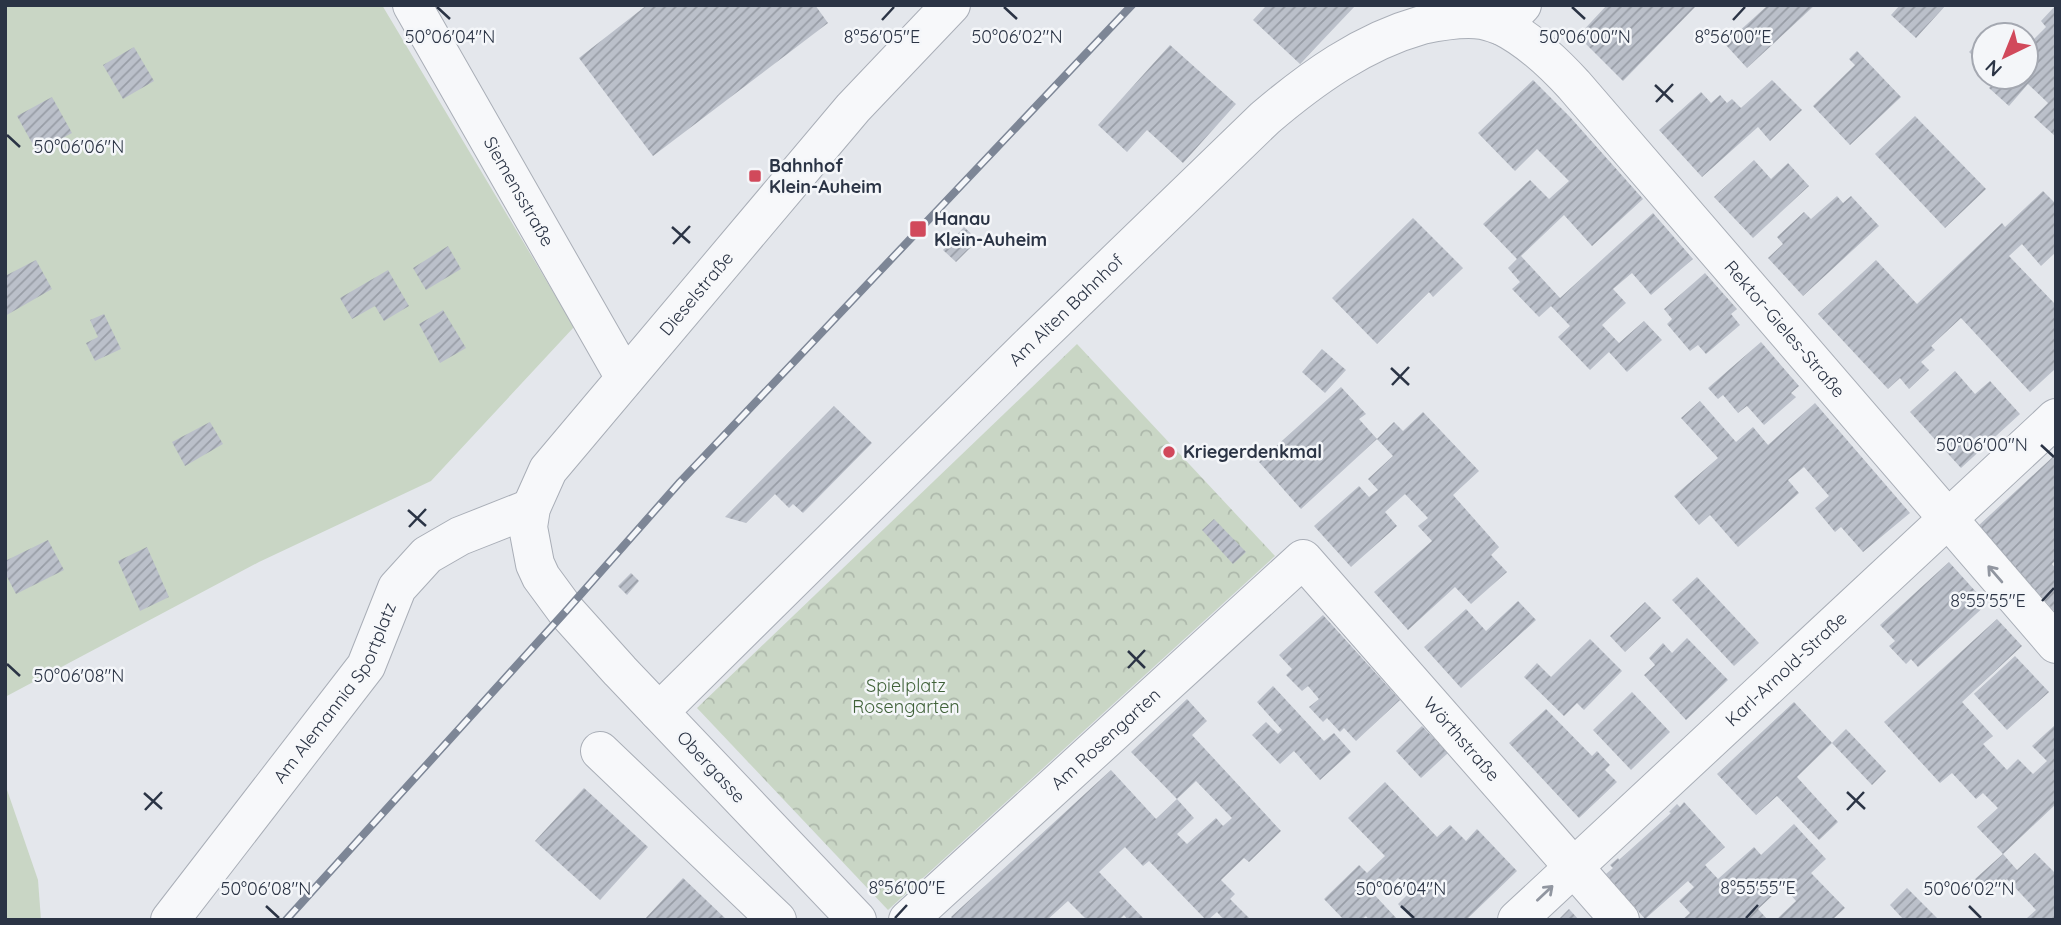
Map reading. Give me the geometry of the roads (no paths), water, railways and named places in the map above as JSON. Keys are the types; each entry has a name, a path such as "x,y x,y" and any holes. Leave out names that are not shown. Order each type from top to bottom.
{"street":[{"name":"Siemensstraße","path":"412,5 625,378"},
{"name":"Dieselstraße","path":"566,611 541,577 535,564 528,527 531,508 548,470 853,108 951,5"},
{"name":"Rektor-Gieles-Straße","path":"1512,16 1516,33 1556,65 1574,85 2056,644"},
{"name":"Am Alten Bahnhof","path":"659,712 1036,340 1293,94 1364,47 1403,31 1438,21 1512,16"},
{"name":"Karl-Arnold-Straße","path":"1517,920 2056,418"},
{"name":"Am Alemannia Sportplatz","path":"170,920 366,666 397,588 427,555 460,536 531,508"},
{"name":"Wörthstraße","path":"1303,559 1620,920"},
{"name":"Am Rosengarten","path":"908,920 1303,559"},
{"name":"Obergasse","path":"566,611 857,920"},
{"path":"600,751 777,920"}],"railway":[{"path":"286,920 680,482 1132,5"}],"place":[{"name":"Bahnhof Klein-Auheim","path":"755,176"},
{"name":"Hanau Klein-Auheim","path":"918,229"},
{"name":"Kriegerdenkmal","path":"1169,452"}],"park label":[{"name":"Spielplatz Rosengarten","path":"906,696"}]}
